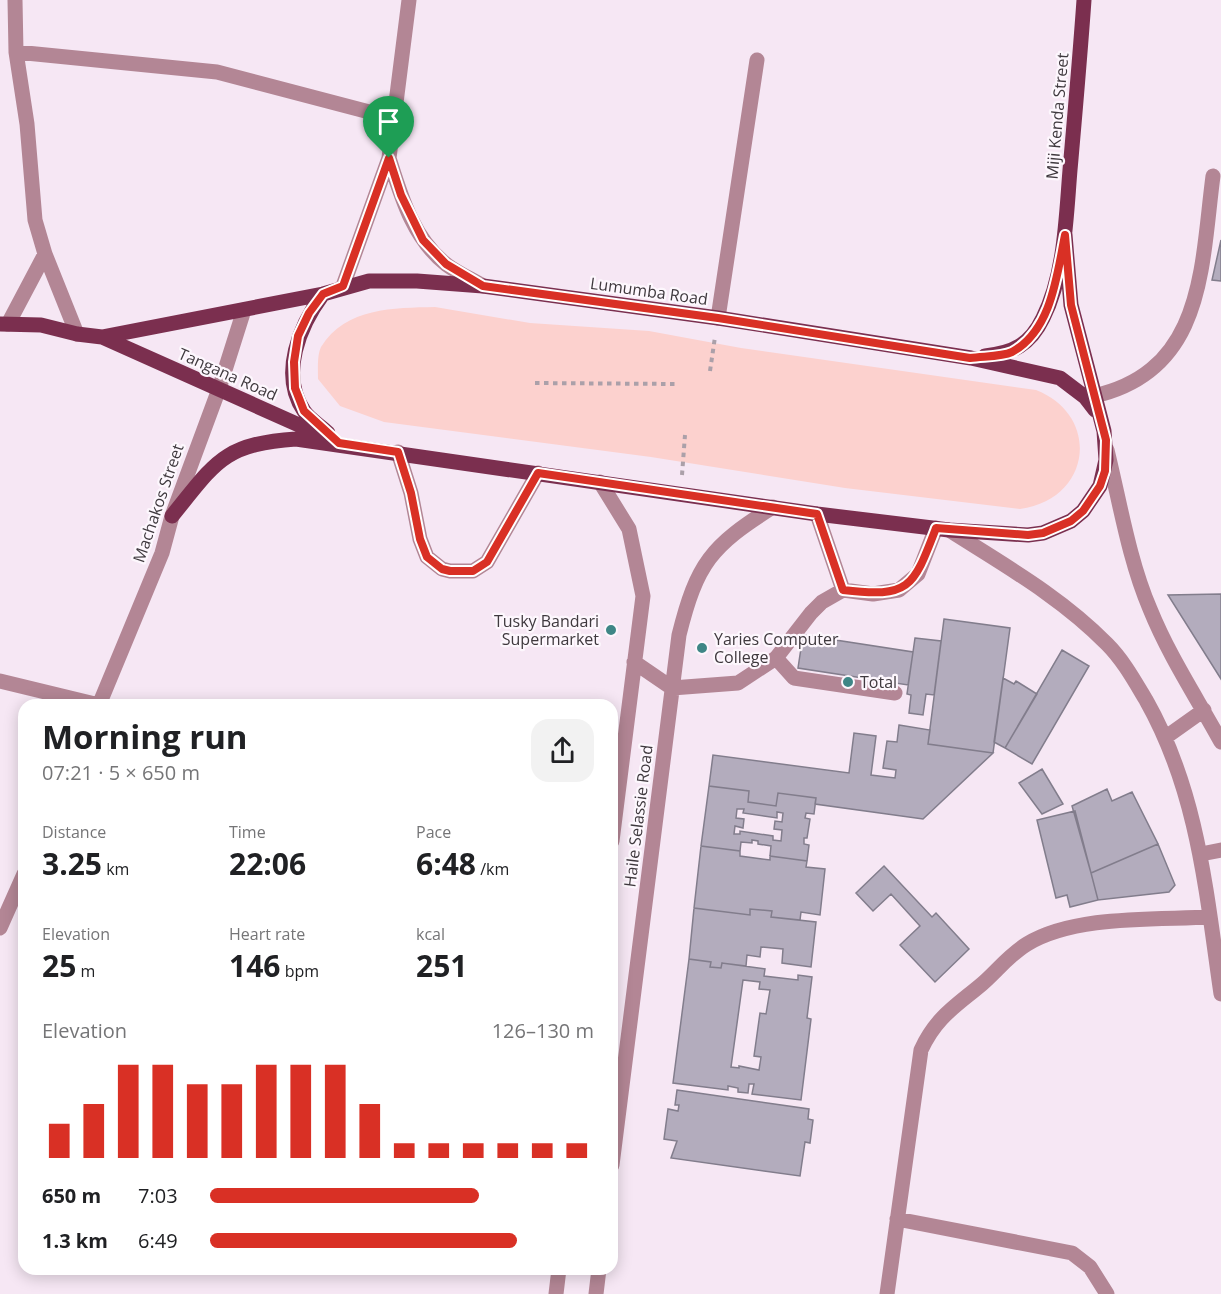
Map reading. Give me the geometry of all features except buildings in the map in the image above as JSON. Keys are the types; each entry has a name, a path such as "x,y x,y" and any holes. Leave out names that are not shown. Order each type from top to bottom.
{"main road":[{"name":"Miji Kenda Street","path":"1065,235 1084,0"},
{"name":"Lumumba Road","path":"970,358 1010,353 1025,343 1043,319 1055,283 1065,235"},
{"path":"172,516 222,457 264,441 296,439 339,443 817,514 942,529 1028,535 1058,529 1071,521 1093,499 1105,471 1107,450 1071,305 1065,235"},
{"name":"Lumumba Road","path":"323,294 343,286 369,281 417,281 483,286 718,318 970,358 1060,378 1085,397 1098,416 1104,431"},
{"path":"323,294 309,313 298,336 294,362 295,388 304,411 339,443"},
{"name":"Tangana Road","path":"102,337 323,294"},
{"name":"Tangana Road","path":"4,324 41,325 76,334 102,337 339,443"}],"street":[{"path":"15,0 16,52 27,124 35,220 45,255 76,334"},
{"path":"343,286 389,158 396,119 409,0"},
{"path":"16,52 217,72 396,119"},
{"path":"718,318 757,60"},
{"path":"389,158 401,195 423,240 446,264 483,286"},
{"path":"1094,396 1119,390 1157,365 1185,327 1197,299 1213,176"},
{"path":"4,324 45,255"},
{"name":"Machakos Street","path":"101,699 162,553 172,516 219,388 244,310"},
{"path":"1107,450 1139,578 1150,609 1186,683 1221,742"},
{"path":"398,452 411,493 423,551 434,564 450,571 473,571 487,562 538,473"},
{"name":"Haile Selassie Road","path":"600,482 629,529 643,596 618,792"},
{"name":"Haile Selassie Road","path":"618,1117 679,635 687,602 710,554 738,529 773,507"},
{"path":"817,514 843,590"},
{"path":"634,662 672,688 738,682 776,658 822,602 843,590 873,594 899,590 918,574 942,529 1060,602 1093,630 1128,670 1166,737 1192,811 1201,855 1221,994"},
{"path":"776,658 794,678 895,693"},
{"path":"0,681 74,699"},
{"path":"1166,737 1204,710"},
{"path":"1201,855 1221,850"},
{"path":"0,928 18,888"},
{"path":"887,1294 921,1050 929,1032 943,1015 1026,944 1052,932 1085,925 1210,917"},
{"path":"897,1219 1072,1253 1090,1267 1107,1294"},
{"path":"556,1294 558,1275"},
{"path":"596,1294 598,1275"}],"path":[{"path":"710,371 718,318"},
{"path":"535,383 677,384"},
{"path":"681,494 685,435"}],"shaded area":[{"path":"435,307 530,323 649,331 741,348 1036,390 1057,402 1071,418 1079,437 1079,456 1074,474 1062,490 1044,502 1020,509 845,488 651,457 384,422 340,406 318,379 318,358 321,347 331,334 344,324 372,312"}],"place":[{"name":"Tusky Bandari Supermarket","path":"611,630"},
{"name":"Yaries Computer College","path":"702,648"},
{"name":"Total","path":"848,682"}],"route":[{"path":"389,158 413,224 423,240 446,264 483,286 718,318 970,358 1010,353 1025,343 1043,319 1055,283 1065,235 1071,305 1106,440 1105,471 1100,486 1093,499 1071,521 1058,529 1043,533 1028,535 936,528 918,574 899,590 888,594 873,594 843,590 817,514 538,473 487,562 473,571 442,569 434,564 423,551 411,493 398,452 339,443 304,411 295,388 294,362 298,336 309,313 323,294 343,286 389,158"}]}
